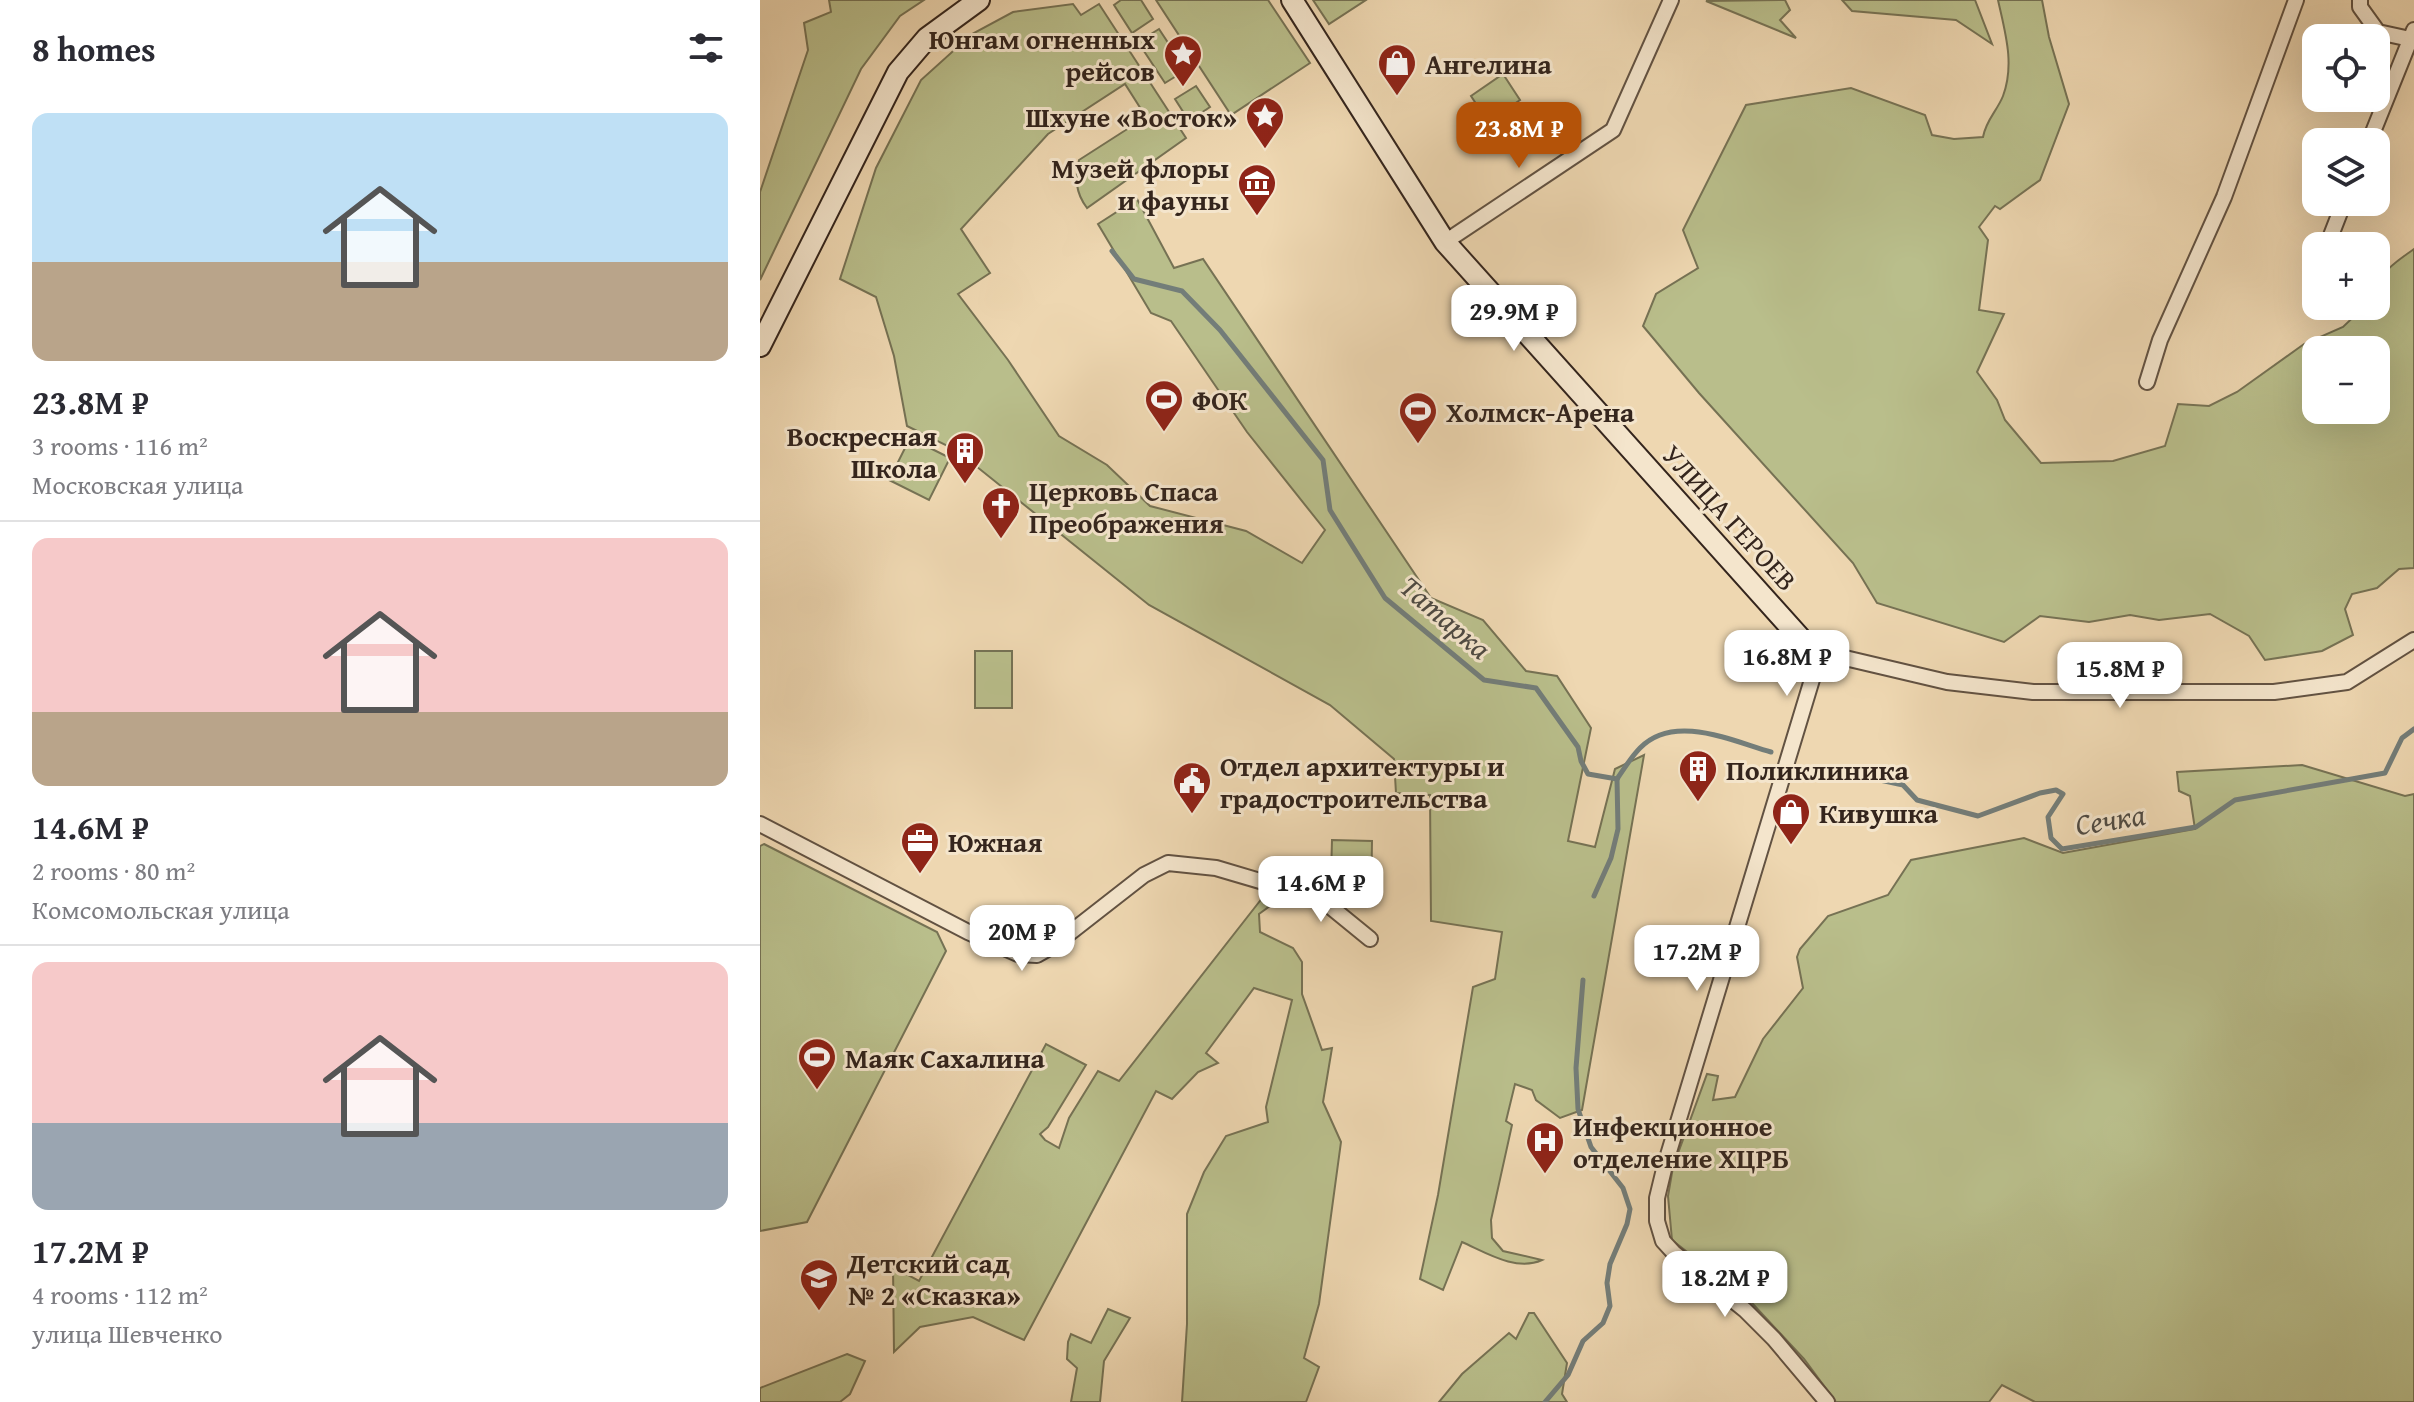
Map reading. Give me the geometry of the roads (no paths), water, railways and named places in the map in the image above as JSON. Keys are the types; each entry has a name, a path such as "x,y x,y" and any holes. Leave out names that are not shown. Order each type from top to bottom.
{"street":[{"path":"760,346 898,72 927,38 979,0"},
{"name":"УЛИЦА ГЕРОЕВ","path":"1292,0 1445,242 1811,650"},
{"path":"1445,242 1613,130 1671,0"},
{"path":"2147,382 2160,340 2224,197 2296,0"},
{"path":"2360,0 2360,7 2378,32 2412,35 2375,128"},
{"path":"1827,1402 1745,1310 1674,1253 1663,1241 1657,1221 1657,1198 1665,1165 1814,673 1811,650 1947,682 2033,692 2274,692 2347,682 2414,640"},
{"path":"760,824 968,932 1018,954 1037,955 1053,946 1144,875 1168,863 1216,868 1321,899 1370,939"}],"waterway":[{"name":"Татарка","path":"1112,251 1134,279 1182,291 1220,330 1323,460 1330,510 1385,598 1484,680 1536,688 1578,747 1588,774 1617,779"},
{"name":"Сечка","path":"1857,775 1903,785 1917,800 1978,816 2056,790 2063,794 2048,817 2051,838 2062,849 2196,827 2235,800 2385,773 2402,738 2414,729"},
{"name":"Сечка","path":"1617,779 1640,748 1669,732 1704,733 1771,752"},
{"name":"Татарка","path":"1594,896 1611,858 1618,829 1617,779"},
{"name":"Татарка","path":"1545,1402 1568,1375 1583,1341 1603,1323 1610,1306 1607,1283 1610,1264 1630,1209 1623,1188 1591,1147 1578,1109 1576,1068 1583,980"}],"place":[{"name":"Юнгам огненных рейсов","path":"1183,88"},
{"name":"Ангелина","path":"1397,97"},
{"name":"Шхуне «Восток»","path":"1265,150"},
{"name":"Музей флоры и фауны","path":"1257,217"},
{"name":"ФОК","path":"1164,433"},
{"name":"Холмск-Арена","path":"1418,445"},
{"name":"Воскресная Школа","path":"965,485"},
{"name":"Церковь Спаса Преображения","path":"1001,540"},
{"name":"Поликлиника","path":"1698,803"},
{"name":"Отдел архитектуры и градостроительства","path":"1192,815"},
{"name":"Кивушка","path":"1791,846"},
{"name":"Южная","path":"920,875"},
{"name":"Маяк Сахалина","path":"817,1091"},
{"name":"Инфекционное отделение ХЦРБ","path":"1545,1175"},
{"name":"Детский сад № 2 «Сказка»","path":"819,1312"}]}
